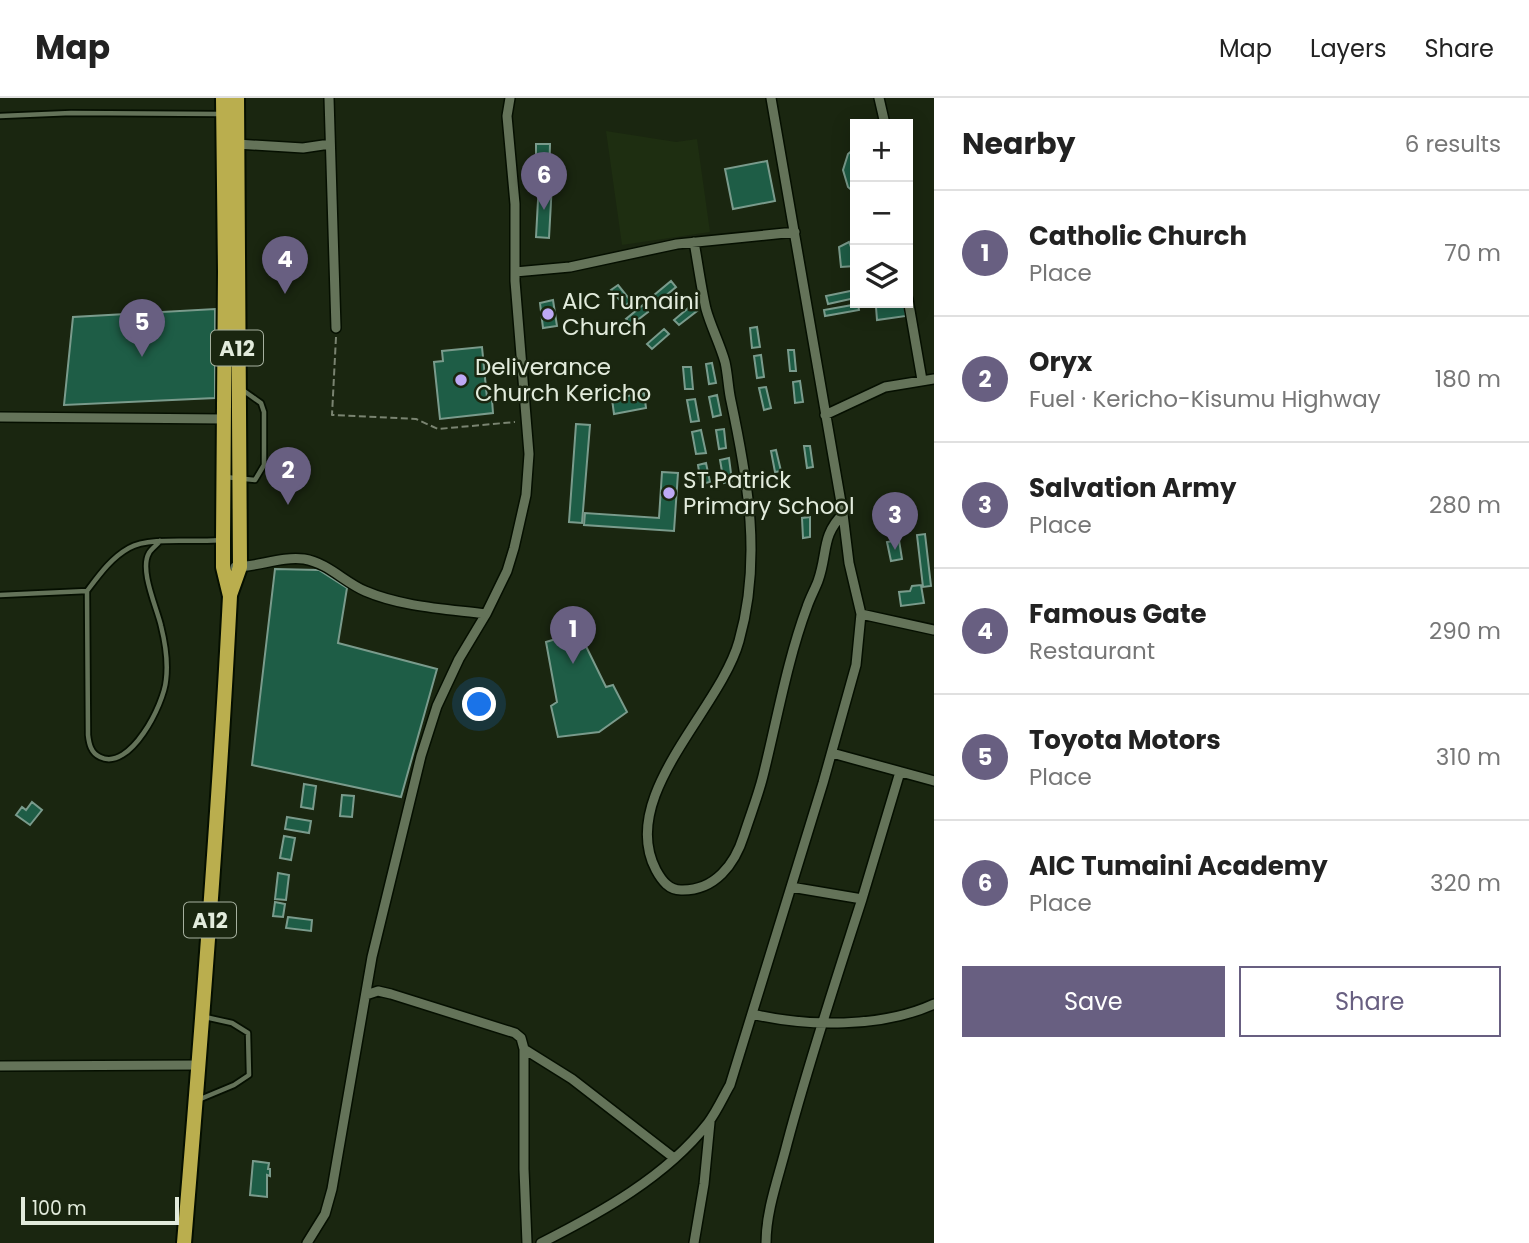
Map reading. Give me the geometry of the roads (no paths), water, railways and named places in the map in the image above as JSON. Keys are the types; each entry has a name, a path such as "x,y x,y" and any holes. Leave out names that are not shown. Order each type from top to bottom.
{"highway":[{"name":"A12","path":"184,1243 198,1100 230,596 240,567 223,419 231,386 237,144 223,98"},
{"name":"A12","path":"230,596 223,566 223,540 231,478 230,114 237,98"}],"street":[{"path":"329,98 336,328"},
{"path":"307,1243 326,1214 372,957 405,819 437,706 459,659 486,614 507,571 526,495 529,454 515,272 515,204 508,116 510,98"},
{"path":"541,1243 596,1214 674,1158 710,1120 730,1085 832,753 856,664 861,614 849,563 844,514 771,98"},
{"path":"879,98 884,119"},
{"path":"237,144 303,148 330,144"},
{"path":"515,272 570,268 694,242 795,232"},
{"path":"694,242 707,310 725,364 750,501 751,576 746,616 734,657 665,774 649,814 647,834 653,864 663,881 674,889 703,887 720,877 732,862 742,842 762,778 801,625 824,559 829,531 844,514"},
{"path":"910,308 922,380"},
{"path":"825,415 885,387 934,379"},
{"path":"0,417 223,419"},
{"path":"223,566 240,567 305,559 328,568 362,590 393,600 486,614"},
{"path":"861,614 934,630"},
{"path":"832,753 934,780"},
{"path":"766,1243 776,1186 822,1023 900,772"},
{"path":"791,887 862,899"},
{"path":"366,995 374,991 384,992 470,1017 514,1032 520,1038 524,1049 523,1169 527,1243"},
{"path":"752,1014 779,1021 862,1021 917,1012 934,1004"},
{"path":"524,1049 572,1079 674,1158"},
{"path":"0,1066 200,1065"},
{"path":"694,1243 704,1184 710,1120"}],"lane":[{"path":"0,116 71,113 230,114"},
{"path":"231,386 256,398 263,407 265,454 264,465 255,480 231,478"},
{"path":"160,541 148,553 146,574 162,631 166,681 153,719 138,740 124,757 107,761 96,755 90,747 88,735 88,591 105,567 131,546 160,541 223,540"},
{"path":"0,595 88,591"},
{"path":"198,1100 234,1085 249,1074 248,1033 232,1023 203,1017"}],"place":[{"name":"AIC Tumaini Academy","path":"544,210"},
{"name":"Famous Gate","path":"285,294"},
{"name":"AIC Tumaini Church","path":"548,314"},
{"name":"Toyota Motors","path":"142,357"},
{"name":"Deliverance Church Kericho","path":"461,380"},
{"name":"ST.Patrick Primary School","path":"669,493"},
{"name":"Oryx","path":"288,505"},
{"name":"Salvation Army","path":"895,550"},
{"name":"Catholic Church","path":"573,664"}]}
